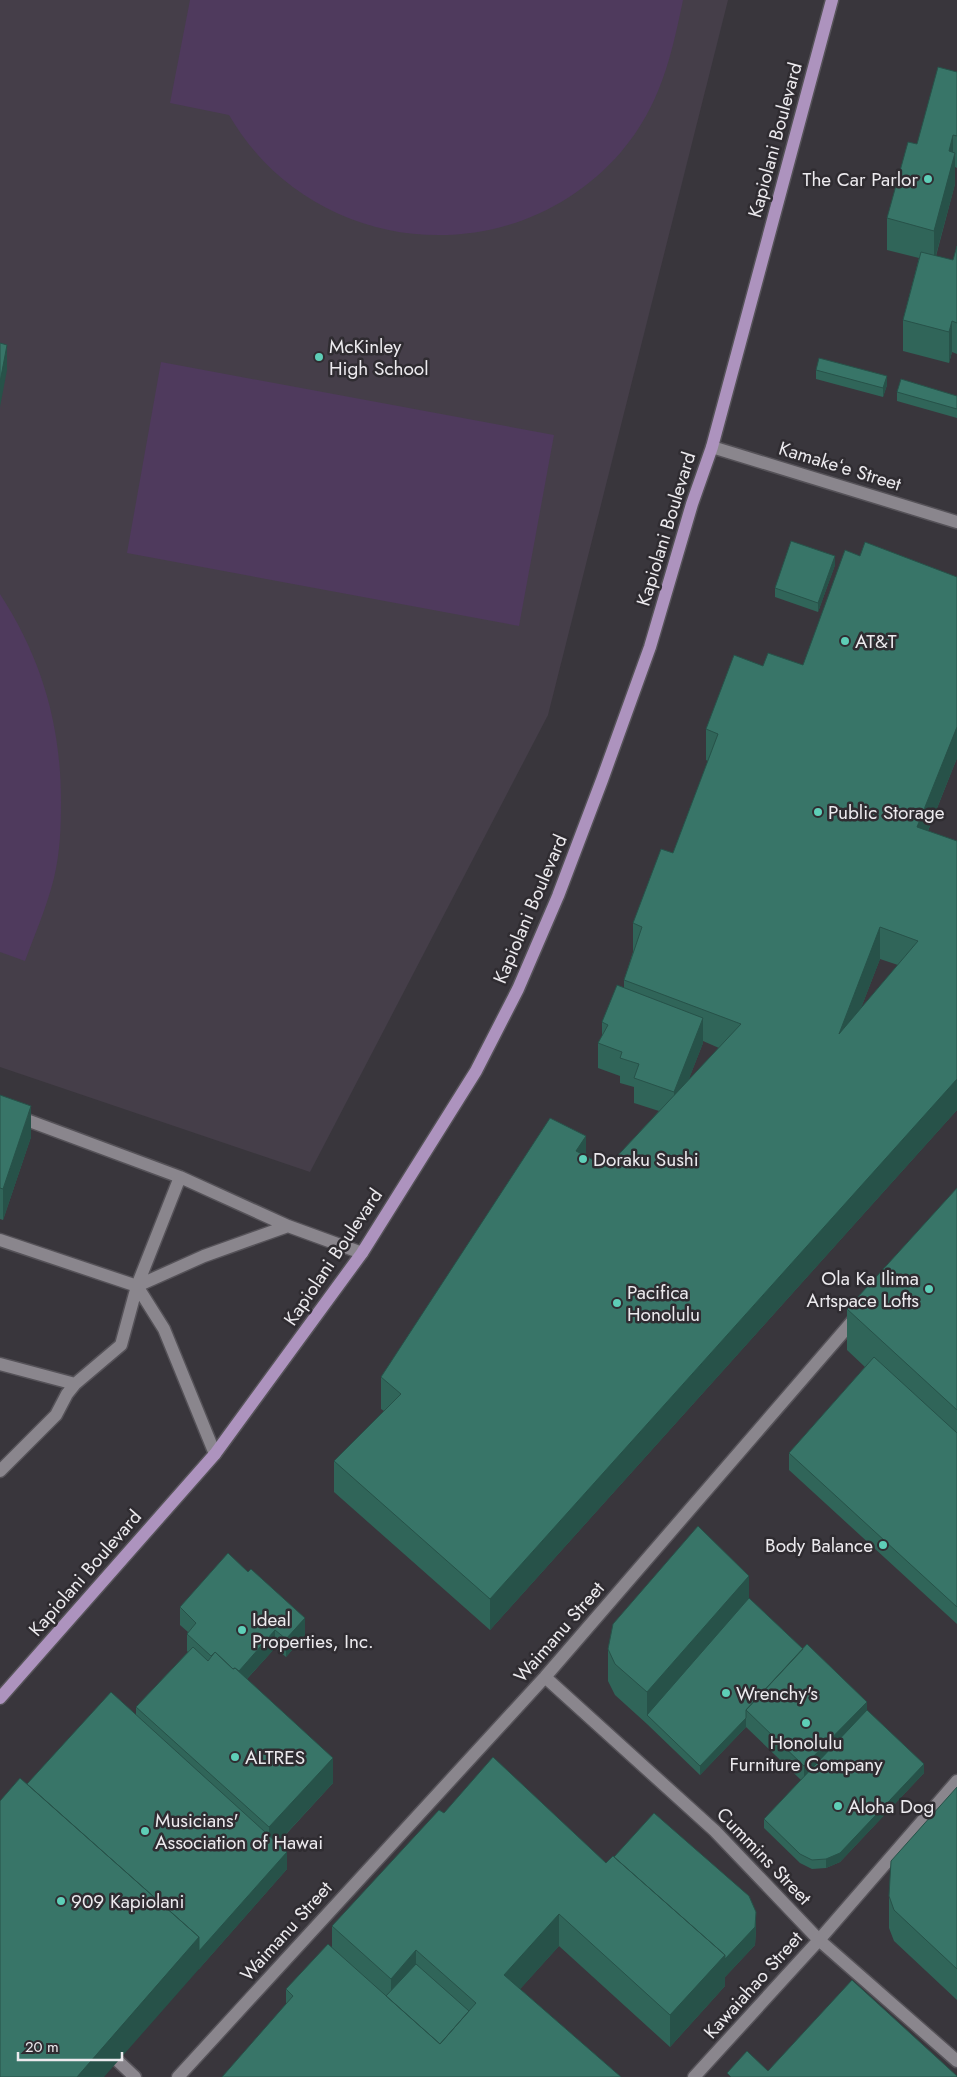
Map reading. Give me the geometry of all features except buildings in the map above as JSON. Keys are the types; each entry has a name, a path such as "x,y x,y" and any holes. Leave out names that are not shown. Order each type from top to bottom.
{"main road":[{"name":"Kapiolani Boulevard","path":"0,1698 215,1454 362,1253 476,1071 518,988 558,896 650,647 692,504 712,448 832,0"}],"street":[{"name":"Kamakeʻe Street","path":"712,448 957,522"},
{"path":"0,1110 180,1177 288,1226 362,1253"},
{"path":"0,1470 56,1416 67,1394 75,1384 122,1345 137,1286 180,1177"},
{"path":"137,1286 204,1256 288,1226"},
{"path":"0,1240 137,1286 164,1330 215,1454"},
{"name":"Waimanu Street","path":"178,2077 545,1677 864,1309"},
{"path":"0,1364 75,1384"},
{"name":"Cummins Street","path":"545,1677 715,1831 819,1940 957,2061"},
{"name":"Kawaiahao Street","path":"694,2077 819,1940 957,1781"},
{"path":"118,2061 135,2077"}],"shaded area":[{"name":"McKinley High School","path":"0,0 728,0 548,715 310,1172 0,1067"},
{"path":"190,0 683,0 674,42 655,99 634,135 621,152 577,192 526,219 471,233 416,234 361,223 310,199 265,163 229,115 170,103"},
{"path":"161,362 554,435 519,626 127,553"},
{"path":"0,594 15,618 38,668 53,719 60,774 60,831 56,869 41,920 25,961 0,952"}],"place":[{"name":"The Car Parlor","path":"928,179"},
{"name":"McKinley High School","path":"319,357"},
{"name":"AT&T","path":"845,641"},
{"name":"Public Storage","path":"818,812"},
{"name":"Doraku Sushi","path":"583,1159"},
{"name":"Ola Ka Ilima Artspace Lofts","path":"929,1289"},
{"name":"Pacifica Honolulu","path":"617,1303"},
{"name":"Body Balance","path":"883,1545"},
{"name":"Ideal Properties, Inc.","path":"242,1630"},
{"name":"Wrenchy's","path":"726,1693"},
{"name":"Honolulu Furniture Company","path":"806,1723"},
{"name":"ALTRES","path":"235,1757"},
{"name":"Aloha Dog","path":"838,1806"},
{"name":"Musicians' Association of Hawai","path":"145,1831"},
{"name":"909 Kapiolani","path":"61,1901"}]}
